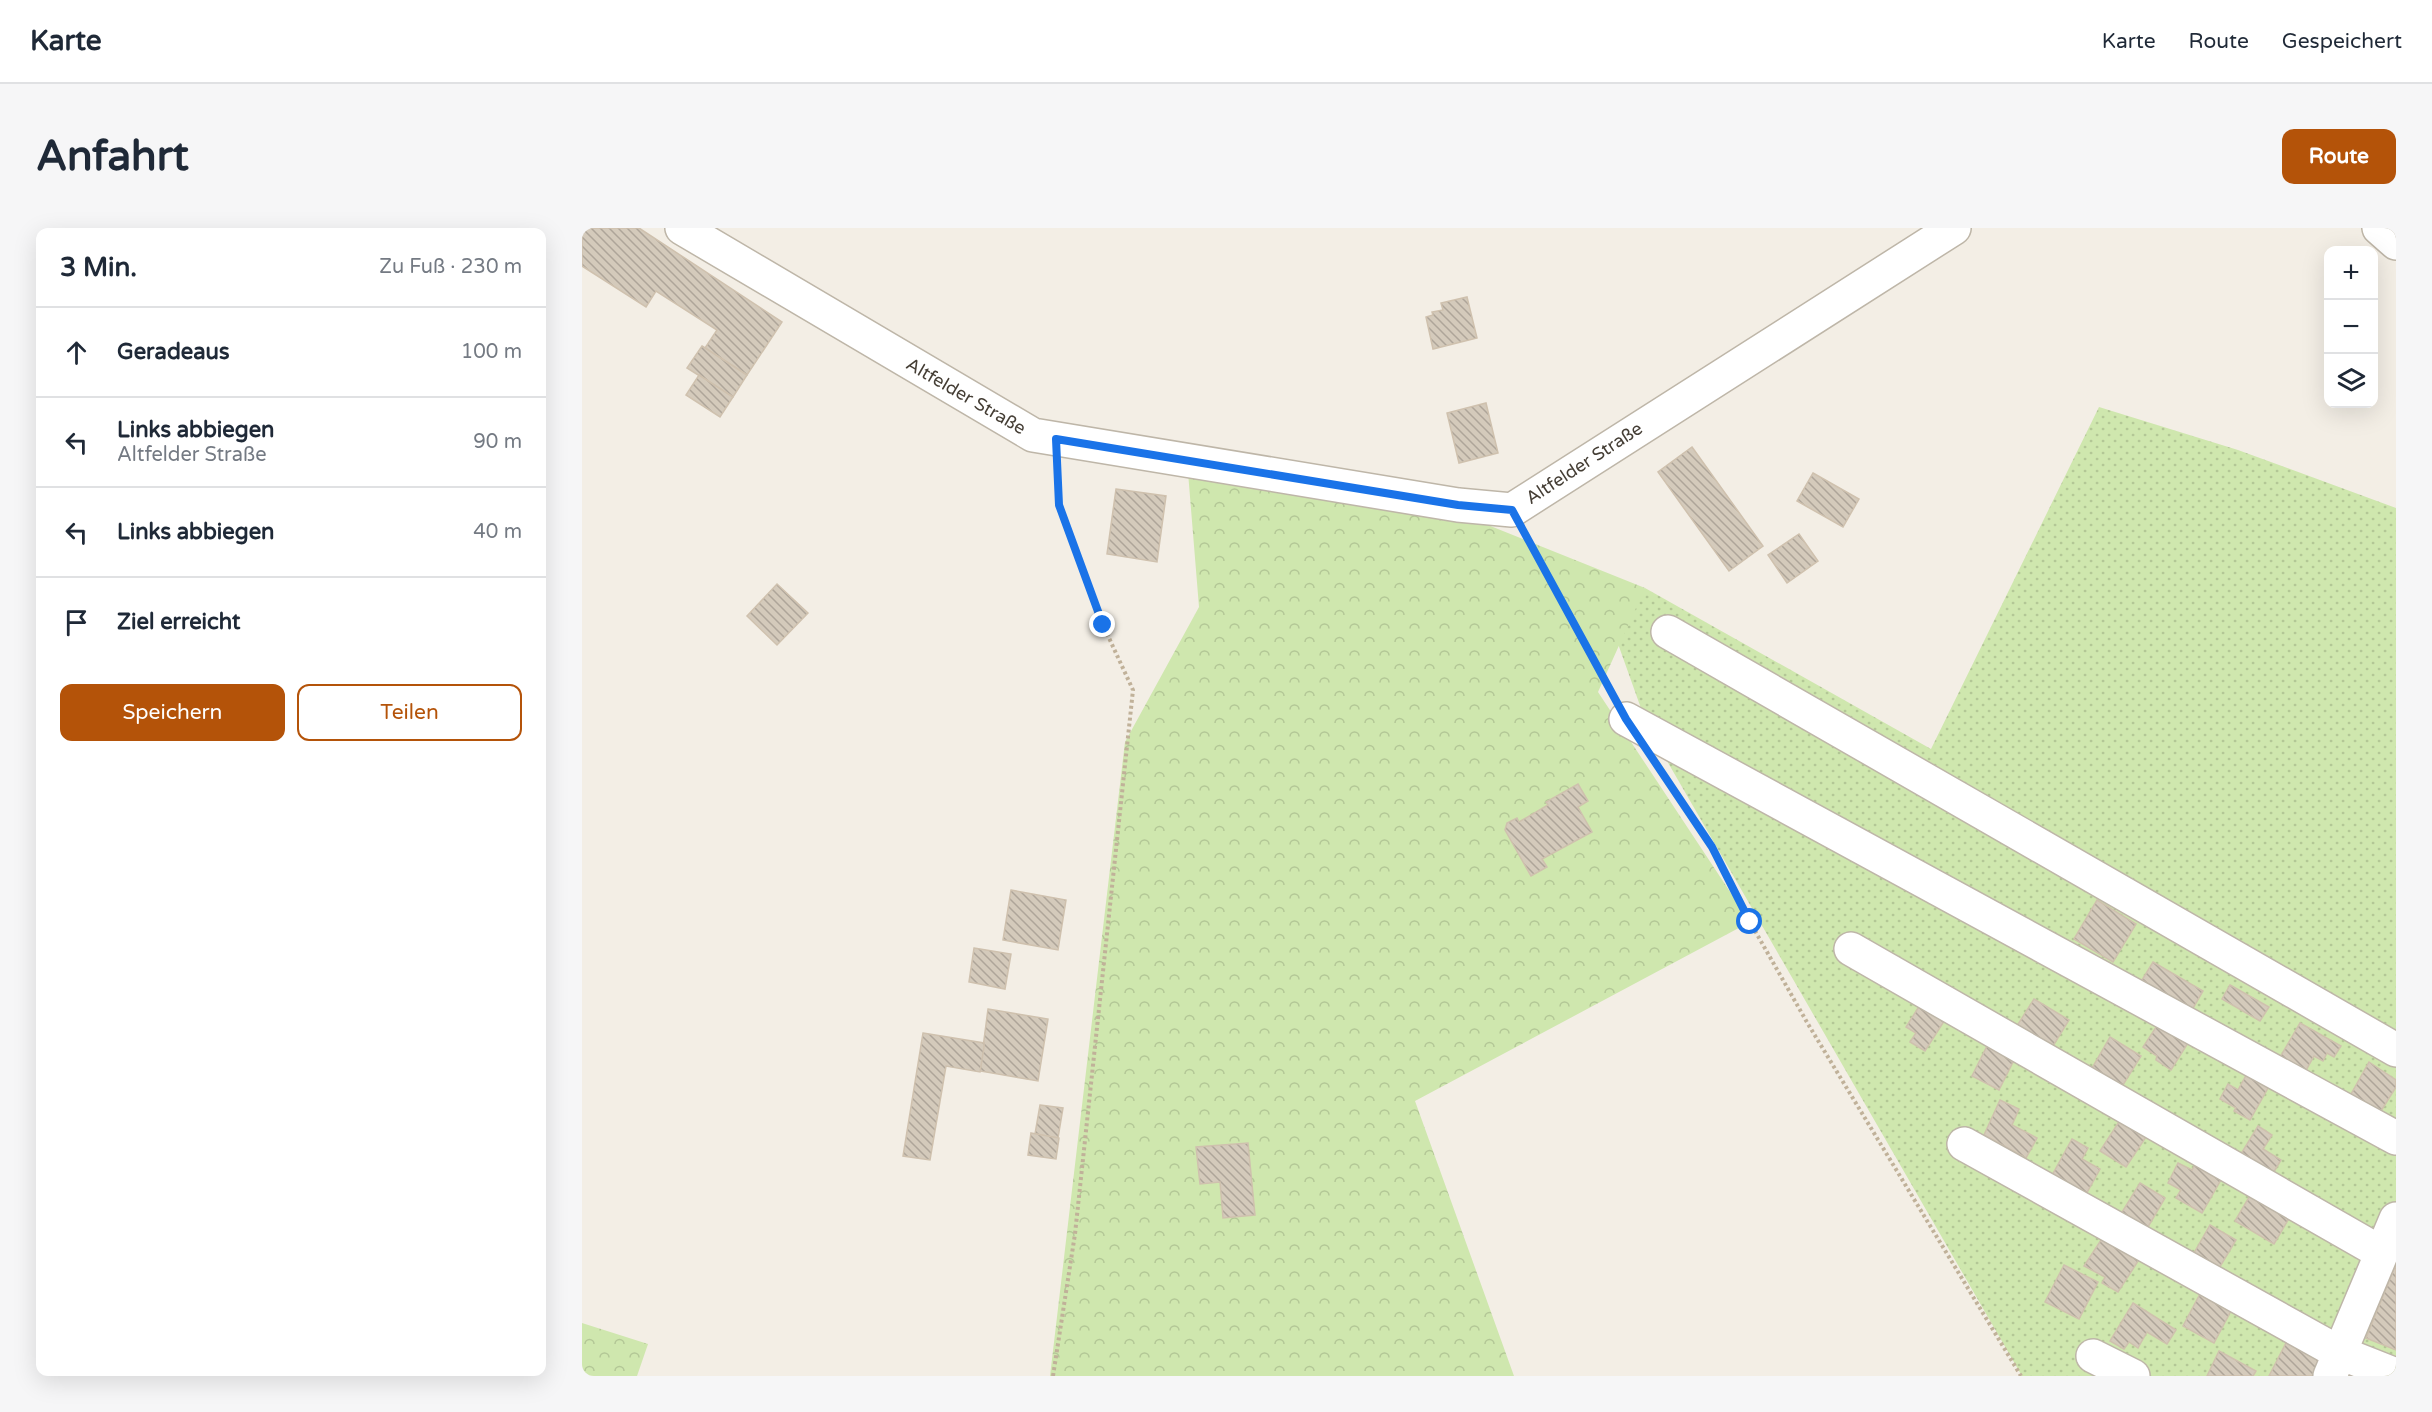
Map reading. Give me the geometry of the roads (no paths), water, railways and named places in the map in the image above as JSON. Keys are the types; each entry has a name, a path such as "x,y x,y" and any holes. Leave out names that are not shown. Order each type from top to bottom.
{"street":[{"name":"Altfelder Straße","path":"682,228 1033,435 1458,505 1512,510 1954,228"},
{"path":"2379,228 2396,243"},
{"path":"1668,632 2396,1050"},
{"path":"1626,719 2396,1138"},
{"path":"1851,950 2380,1252"},
{"path":"1964,1144 2334,1364 2396,1375"},
{"path":"2334,1364 2396,1219"},
{"path":"2093,1356 2133,1376"}]}
